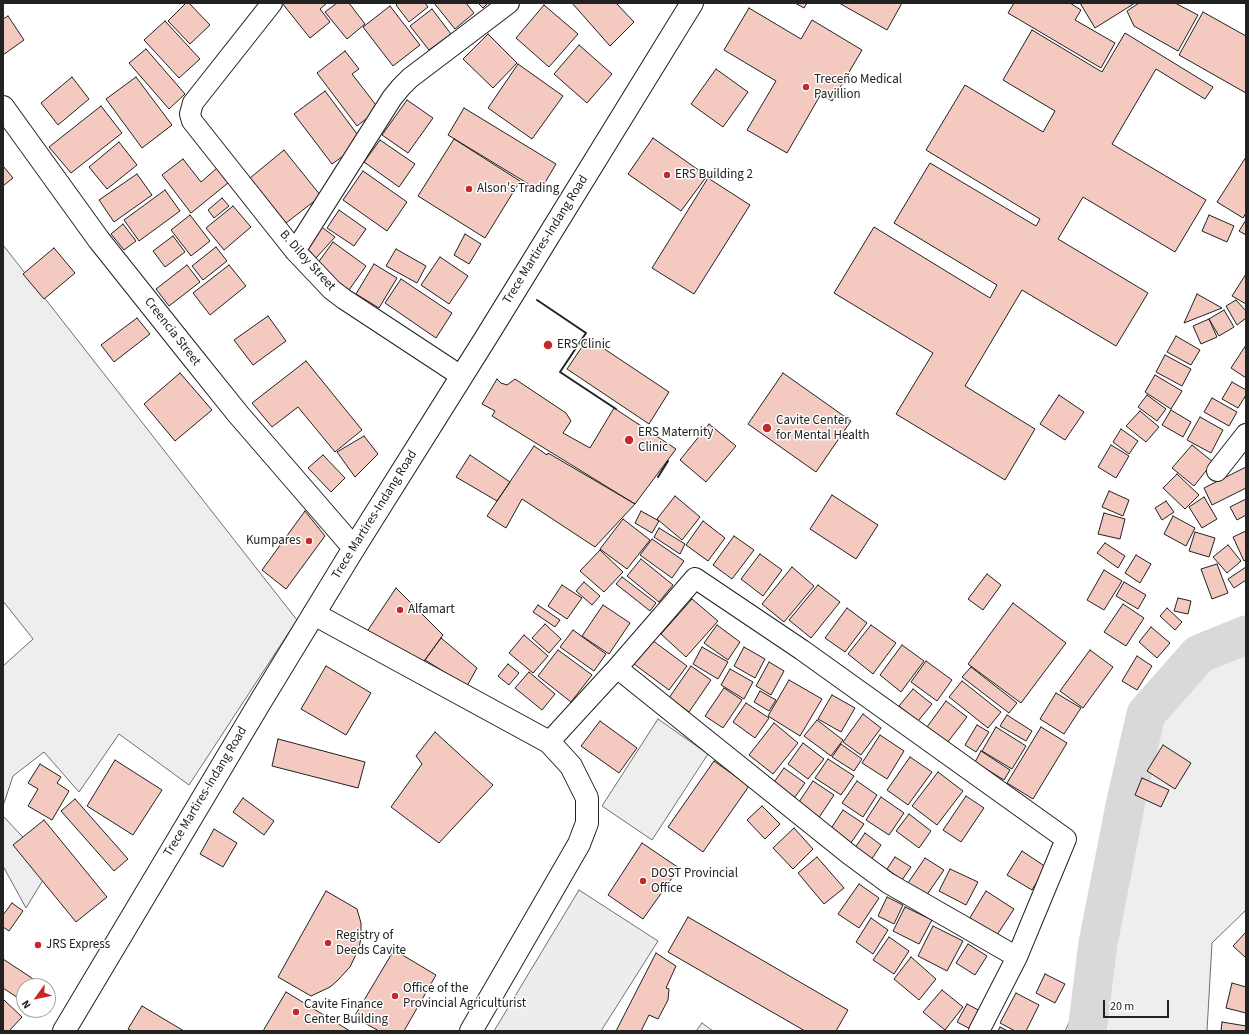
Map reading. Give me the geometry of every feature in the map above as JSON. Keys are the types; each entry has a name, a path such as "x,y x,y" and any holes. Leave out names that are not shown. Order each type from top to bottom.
{"main road":[{"name":"Trece Martires-Indang Road","path":"64,1031 354,548 692,3"},
{"name":"Creencia Street","path":"3,108 99,240 189,353 238,414 354,548"},
{"path":"314,614 549,742 571,766 587,798 586,823 579,844 471,1031"}],"street":[{"name":"B. Diloy Street","path":"272,3 196,99 190,108 192,121 296,251 327,285 344,299 461,376"},
{"path":"296,251 392,98 401,87 410,78 509,3"},
{"path":"1217,471 1245,438"},
{"path":"549,742 695,578 802,650 1066,839 1018,957 979,1031"},
{"path":"616,668 888,883 1018,957"}],"shaded area":[{"path":"3,245 297,620 189,785 119,734 79,792 44,752 13,776 3,806 3,666 33,639 3,601"},
{"path":"1246,635 1246,910 1212,943 1207,1031 1065,1031 1089,981 1106,839 1117,846 1146,714 1199,654"},
{"path":"658,719 708,754 652,840 602,806"},
{"path":"3,816 51,867 26,908 3,866"},
{"path":"579,890 658,941 601,1031 494,1031"},
{"path":"702,1023 713,1031 696,1031"}],"building":[{"path":"186,3 189,3 210,25 190,44 168,21"},
{"path":"282,3 327,3 320,9 330,22 310,38"},
{"path":"337,3 349,3 365,24 347,39 325,12"},
{"path":"398,3 425,3 428,7 409,22 396,5"},
{"path":"434,3 466,3 474,13 455,29"},
{"path":"478,3 488,3 483,8"},
{"path":"572,3 616,3 634,22 610,46"},
{"path":"795,3 807,3 804,8"},
{"path":"839,3 902,3 887,30"},
{"path":"1014,3 1070,3 1081,10 1075,20 1115,43 1101,68 1008,13"},
{"path":"1080,3 1135,3 1095,28"},
{"path":"1139,3 1175,3 1198,15 1178,51 1134,26 1127,11"},
{"path":"544,5 578,34 549,67 516,38"},
{"path":"390,6 420,45 393,66 363,27"},
{"name":"Treceño Medical Pavillion","path":"749,8 801,39 812,20 862,50 832,101 821,94 787,153 747,130 776,81 724,50"},
{"path":"432,9 451,34 429,50 410,26"},
{"path":"1203,12 1246,36 1246,93 1179,55"},
{"path":"8,16 24,40 3,55 3,19"},
{"path":"165,21 200,59 179,78 144,40"},
{"path":"1032,30 1102,72 1125,33 1213,87 1205,99 1156,69 1112,144 1206,200 1175,252 1083,197 1058,239 1148,293 1116,346 1022,290 965,386 1035,429 1005,480 896,414 933,353 834,293 874,227 990,298 997,285 894,223 930,163 1036,226 1040,219 926,150 965,85 1043,132 1055,111 1003,80"},
{"path":"488,34 517,63 493,88 463,59"},
{"path":"579,45 612,74 587,103 554,74"},
{"path":"146,49 185,94 169,109 129,63"},
{"path":"345,51 359,69 352,74 379,109 357,126 317,73"},
{"path":"518,64 563,96 532,139 488,108"},
{"path":"716,69 748,92 723,127 691,104"},
{"path":"72,77 89,99 58,125 41,103"},
{"path":"136,77 172,125 142,148 106,99"},
{"path":"325,91 363,142 332,164 294,114"},
{"path":"407,100 433,118 408,153 382,135"},
{"path":"101,106 122,133 71,173 49,147"},
{"path":"464,108 556,164 540,191 448,135"},
{"name":"ERS Building 2","path":"653,138 707,176 681,211 628,174"},
{"name":"Alson's Trading","path":"454,139 520,181 485,238 418,196"},
{"path":"380,140 415,164 399,187 364,162"},
{"path":"119,142 137,165 107,189 89,167"},
{"path":"284,150 321,196 286,223 250,178"},
{"path":"1246,157 1246,213 1243,218 1217,202"},
{"path":"183,159 201,182 217,168 228,183 191,213 162,175"},
{"path":"3,166 13,178 3,186"},
{"path":"363,171 407,202 387,231 343,200"},
{"path":"137,174 152,195 114,222 99,200"},
{"path":"708,178 750,205 694,294 652,268"},
{"path":"165,190 180,211 139,241 124,220"},
{"path":"222,198 229,206 214,218 208,210"},
{"path":"233,206 251,227 224,250 206,228"},
{"path":"339,210 366,229 354,246 327,228"},
{"path":"190,215 210,241 191,256 171,230"},
{"path":"1209,215 1234,226 1227,242 1202,231"},
{"path":"1246,220 1246,235 1239,231"},
{"path":"123,224 136,241 124,250 111,234"},
{"path":"319,225 335,237 316,258 305,246"},
{"path":"465,234 481,244 469,264 454,255"},
{"path":"173,236 185,252 165,267 153,251"},
{"path":"333,242 366,266 349,290 315,267"},
{"path":"216,247 227,261 203,280 192,266"},
{"path":"54,248 75,273 44,299 23,274"},
{"path":"396,249 426,266 417,283 386,266"},
{"path":"440,257 468,276 449,304 421,285"},
{"path":"374,264 397,278 379,308 356,294"},
{"path":"187,265 200,282 169,306 156,289"},
{"path":"229,265 246,286 210,315 193,293"},
{"path":"1246,274 1246,304 1232,296"},
{"path":"401,279 452,313 436,338 385,303"},
{"path":"1197,294 1222,308 1184,323"},
{"path":"1236,300 1246,311 1246,318 1237,325 1226,306"},
{"path":"1224,310 1234,327 1219,336 1209,319"},
{"path":"268,316 286,341 253,365 234,340"},
{"path":"137,318 150,334 114,362 101,345"},
{"path":"1209,319 1217,337 1201,344 1193,326"},
{"path":"1176,336 1200,350 1191,365 1167,352"},
{"path":"588,338 669,392 649,424 567,369"},
{"path":"1246,345 1246,378 1231,368"},
{"path":"1165,355 1191,369 1182,386 1156,372"},
{"path":"306,361 362,430 335,452 298,407 272,427 252,403"},
{"path":"180,373 212,410 175,441 144,404"},
{"path":"783,373 851,421 816,472 748,424"},
{"path":"1155,375 1182,391 1171,409 1145,392"},
{"name":"ERS Maternity Clinic","path":"497,379 501,383 507,385 515,379 566,413 571,421 563,433 590,448 614,408 676,449 635,504 492,416 495,411 482,404"},
{"path":"1232,382 1246,390 1246,395 1238,408 1222,399"},
{"path":"1059,395 1084,412 1065,440 1040,424"},
{"path":"1147,395 1166,409 1157,421 1138,407"},
{"path":"1212,398 1237,412 1229,426 1204,412"},
{"path":"1171,410 1191,422 1183,437 1162,425"},
{"path":"1140,411 1159,427 1146,442 1126,426"},
{"path":"1200,417 1223,430 1211,453 1187,440"},
{"path":"709,424 736,446 706,482 680,460"},
{"path":"1121,429 1138,441 1129,454 1113,442"},
{"path":"364,436 378,454 355,477 337,452"},
{"path":"1111,445 1129,456 1116,478 1098,467"},
{"path":"1192,445 1213,462 1194,486 1172,468"},
{"path":"534,446 547,455 548,453 635,504 595,547 522,499 506,528 487,516"},
{"path":"323,455 345,478 331,492 308,468"},
{"path":"470,455 510,482 497,501 456,477"},
{"path":"1246,467 1246,488 1212,505 1204,488"},
{"path":"1177,474 1199,495 1185,509 1163,488"},
{"path":"1109,491 1129,500 1123,516 1102,507"},
{"path":"832,495 878,525 856,559 810,529"},
{"path":"675,496 700,517 682,540 657,519"},
{"path":"1204,497 1217,519 1202,528 1189,507"},
{"path":"1246,499 1246,515 1237,520 1230,507"},
{"path":"1166,501 1174,512 1162,520 1155,508"},
{"path":"305,511 325,536 286,589 262,570"},
{"path":"641,511 659,521 652,533 635,523"},
{"path":"1104,513 1125,519 1120,539 1098,534"},
{"path":"1173,516 1195,528 1186,546 1164,534"},
{"path":"623,519 650,540 627,569 600,549"},
{"path":"703,521 725,538 708,561 686,545"},
{"path":"659,528 685,544 680,554 654,537"},
{"path":"1246,531 1246,560 1244,561 1233,537"},
{"path":"1195,532 1215,538 1209,557 1189,551"},
{"path":"734,536 754,550 732,579 713,565"},
{"path":"652,539 684,561 672,578 640,555"},
{"path":"1105,543 1125,556 1118,568 1097,553"},
{"path":"1228,545 1241,561 1227,573 1213,557"},
{"path":"600,550 623,572 604,592 580,571"},
{"path":"760,554 782,570 763,596 741,579"},
{"path":"1136,555 1151,564 1140,583 1125,573"},
{"path":"641,559 673,585 659,602 627,576"},
{"path":"1217,564 1228,593 1212,599 1201,569"},
{"path":"792,567 814,586 784,622 762,604"},
{"path":"1246,567 1246,580 1234,588 1228,579"},
{"path":"1104,570 1122,581 1104,610 1087,600"},
{"path":"987,574 1001,585 983,610 968,599"},
{"path":"622,577 656,603 650,611 616,584"},
{"path":"584,582 600,596 592,605 576,591"},
{"path":"1124,582 1146,595 1138,609 1116,596"},
{"path":"562,585 582,598 567,619 548,606"},
{"path":"818,585 840,602 811,638 789,620"},
{"name":"Alfamart","path":"396,588 443,635 422,664 366,633"},
{"path":"1178,598 1191,601 1188,614 1174,611"},
{"path":"692,599 718,621 686,657 661,634"},
{"path":"1013,603 1066,643 1021,703 968,664"},
{"path":"1123,604 1144,618 1126,646 1104,632"},
{"path":"538,605 560,620 555,627 533,612"},
{"path":"603,605 630,623 609,654 582,636"},
{"path":"847,608 867,623 845,652 825,638"},
{"path":"1167,608 1182,622 1175,630 1160,616"},
{"path":"545,624 561,639 549,653 532,638"},
{"path":"717,625 740,642 728,660 704,643"},
{"path":"871,625 896,643 873,674 848,654"},
{"path":"1151,627 1170,643 1157,658 1139,642"},
{"path":"573,630 606,654 594,671 560,647"},
{"path":"524,635 548,656 533,673 509,653"},
{"path":"441,638 477,668 467,686 425,660"},
{"path":"652,640 687,666 669,690 634,664"},
{"path":"902,645 924,661 901,692 880,675"},
{"path":"702,647 728,662 718,679 693,664"},
{"path":"744,647 765,659 755,678 734,666"},
{"path":"558,650 592,675 571,702 538,676"},
{"path":"1090,650 1113,667 1083,708 1060,691"},
{"path":"1137,656 1152,666 1137,690 1122,681"},
{"path":"926,661 952,680 937,701 911,682"},
{"path":"769,662 784,671 771,695 756,686"},
{"path":"508,664 519,673 509,685 498,676"},
{"path":"326,666 371,693 346,735 301,709"},
{"path":"691,666 711,680 689,712 669,698"},
{"path":"971,667 1017,703 1009,713 962,677"},
{"path":"730,669 753,682 744,699 721,685"},
{"path":"529,672 555,694 542,710 515,688"},
{"path":"789,680 822,699 800,736 768,716"},
{"path":"962,681 1001,712 988,728 949,697"},
{"path":"724,688 742,700 723,728 705,716"},
{"path":"913,689 932,704 918,721 899,706"},
{"path":"760,691 776,700 769,711 754,702"},
{"path":"1056,693 1081,708 1064,734 1040,719"},
{"path":"832,695 855,708 841,732 818,719"},
{"path":"946,701 967,717 947,743 927,727"},
{"path":"746,703 769,718 755,738 733,722"},
{"path":"863,714 881,728 861,755 843,742"},
{"path":"1007,715 1032,731 1026,741 1000,726"},
{"path":"817,720 843,740 831,756 804,736"},
{"path":"600,721 637,748 619,773 581,746"},
{"path":"774,723 798,743 773,774 749,755"},
{"path":"977,725 989,732 976,752 965,745"},
{"path":"996,727 1026,746 1012,769 982,751"},
{"path":"1041,727 1067,743 1033,799 1007,783"},
{"path":"435,732 493,785 439,843 391,807 422,764 416,756"},
{"path":"880,735 904,751 887,779 862,763"},
{"path":"278,739 365,762 358,788 272,766"},
{"path":"803,743 824,759 808,779 788,764"},
{"path":"841,744 862,759 854,771 832,757"},
{"path":"1163,745 1191,763 1175,789 1147,771"},
{"path":"981,751 1010,770 1004,780 975,762"},
{"path":"910,757 932,772 908,805 887,790"},
{"path":"828,759 854,776 841,795 815,778"},
{"path":"115,760 162,790 133,835 87,806"},
{"path":"714,761 749,786 703,852 668,827"},
{"path":"40,764 61,777 57,783 69,791 52,820 28,806 38,789 28,783"},
{"path":"784,768 805,783 792,801 772,785"},
{"path":"938,772 963,791 937,825 912,806"},
{"path":"1142,778 1169,790 1161,807 1135,795"},
{"path":"813,781 834,795 818,819 797,805"},
{"path":"857,781 877,795 863,817 842,803"},
{"path":"966,796 984,808 961,842 943,830"},
{"path":"881,797 904,813 889,835 866,820"},
{"path":"243,798 274,821 264,835 233,812"},
{"path":"75,799 128,859 114,871 61,811"},
{"path":"762,806 780,824 765,839 747,820"},
{"path":"843,810 864,824 848,847 828,833"},
{"path":"909,814 931,831 919,848 896,831"},
{"path":"44,820 107,897 76,922 13,845"},
{"path":"794,828 813,849 793,869 773,848"},
{"path":"214,829 237,843 223,867 200,854"},
{"path":"865,833 881,845 869,863 853,851"},
{"name":"DOST Provincial Office","path":"642,843 679,868 643,919 608,895"},
{"path":"1022,851 1046,867 1032,890 1007,875"},
{"path":"817,857 844,888 824,904 798,873"},
{"path":"895,857 911,867 902,880 887,869"},
{"path":"925,858 944,870 926,896 908,883"},
{"path":"950,869 978,882 966,905 939,891"},
{"path":"859,884 879,898 859,928 838,914"},
{"name":"Registry of Deeds Cavite","path":"326,891 357,909 361,923 361,938 359,948 350,967 330,987 311,996 278,977"},
{"path":"986,891 1014,909 995,938 968,921"},
{"path":"887,897 903,905 894,924 878,916"},
{"path":"12,903 23,911 9,931 3,927 3,915"},
{"path":"905,907 932,920 919,944 893,931"},
{"path":"688,917 848,1010 836,1031 805,1031 668,952"},
{"path":"871,918 888,930 873,954 856,942"},
{"path":"933,926 963,941 947,971 918,956"},
{"path":"1246,932 1246,958 1233,946"},
{"path":"889,937 909,951 894,974 873,960"},
{"path":"968,944 987,956 975,975 956,963"},
{"name":"Office of the Provincial Agriculturist","path":"394,950 436,975 404,1031 379,1031 354,1017"},
{"path":"656,953 676,966 666,988 669,989 668,1000 658,1019 649,1015 641,1031 616,1031"},
{"path":"911,957 936,979 919,1000 894,979"},
{"path":"3,959 32,978 16,978 16,997 3,988"},
{"path":"1045,974 1065,984 1055,1003 1036,993"},
{"path":"1232,983 1246,987 1246,1013 1226,1008"},
{"path":"942,990 963,1007 945,1030 923,1012"},
{"name":"Cavite Finance Center Building","path":"286,992 350,1031 263,1031"},
{"path":"1016,993 1039,1005 1026,1031 1015,1031 1000,1023"},
{"path":"3,999 16,1011 16,1018 21,1018 9,1031 3,1031"},
{"path":"967,1004 984,1013 974,1031 957,1022"},
{"path":"142,1006 184,1031 132,1031 128,1029"},
{"path":"1222,1022 1246,1026 1246,1031 1221,1031"},
{"path":"1000,1027 1008,1031 998,1031"}],"waterway":[{"path":"1087,1031 1098,943 1126,801 1146,714 1199,654 1246,635"}],"wall":[{"path":"537,300 586,333 560,372 616,409"},
{"path":"658,477 668,461"}],"place":[{"name":"Treceño Medical Pavillion","path":"806,87"},
{"name":"ERS Building 2","path":"667,175"},
{"name":"Alson's Trading","path":"469,189"},
{"name":"ERS Clinic","path":"548,345"},
{"name":"Cavite Center for Mental Health","path":"767,428"},
{"name":"ERS Maternity Clinic","path":"629,440"},
{"name":"Kumpares","path":"309,541"},
{"name":"Alfamart","path":"400,610"},
{"name":"DOST Provincial Office","path":"643,881"},
{"name":"Registry of Deeds Cavite","path":"328,943"},
{"name":"JRS Express","path":"38,945"},
{"name":"Office of the Provincial Agriculturist","path":"395,996"},
{"name":"Cavite Finance Center Building","path":"296,1012"}]}
